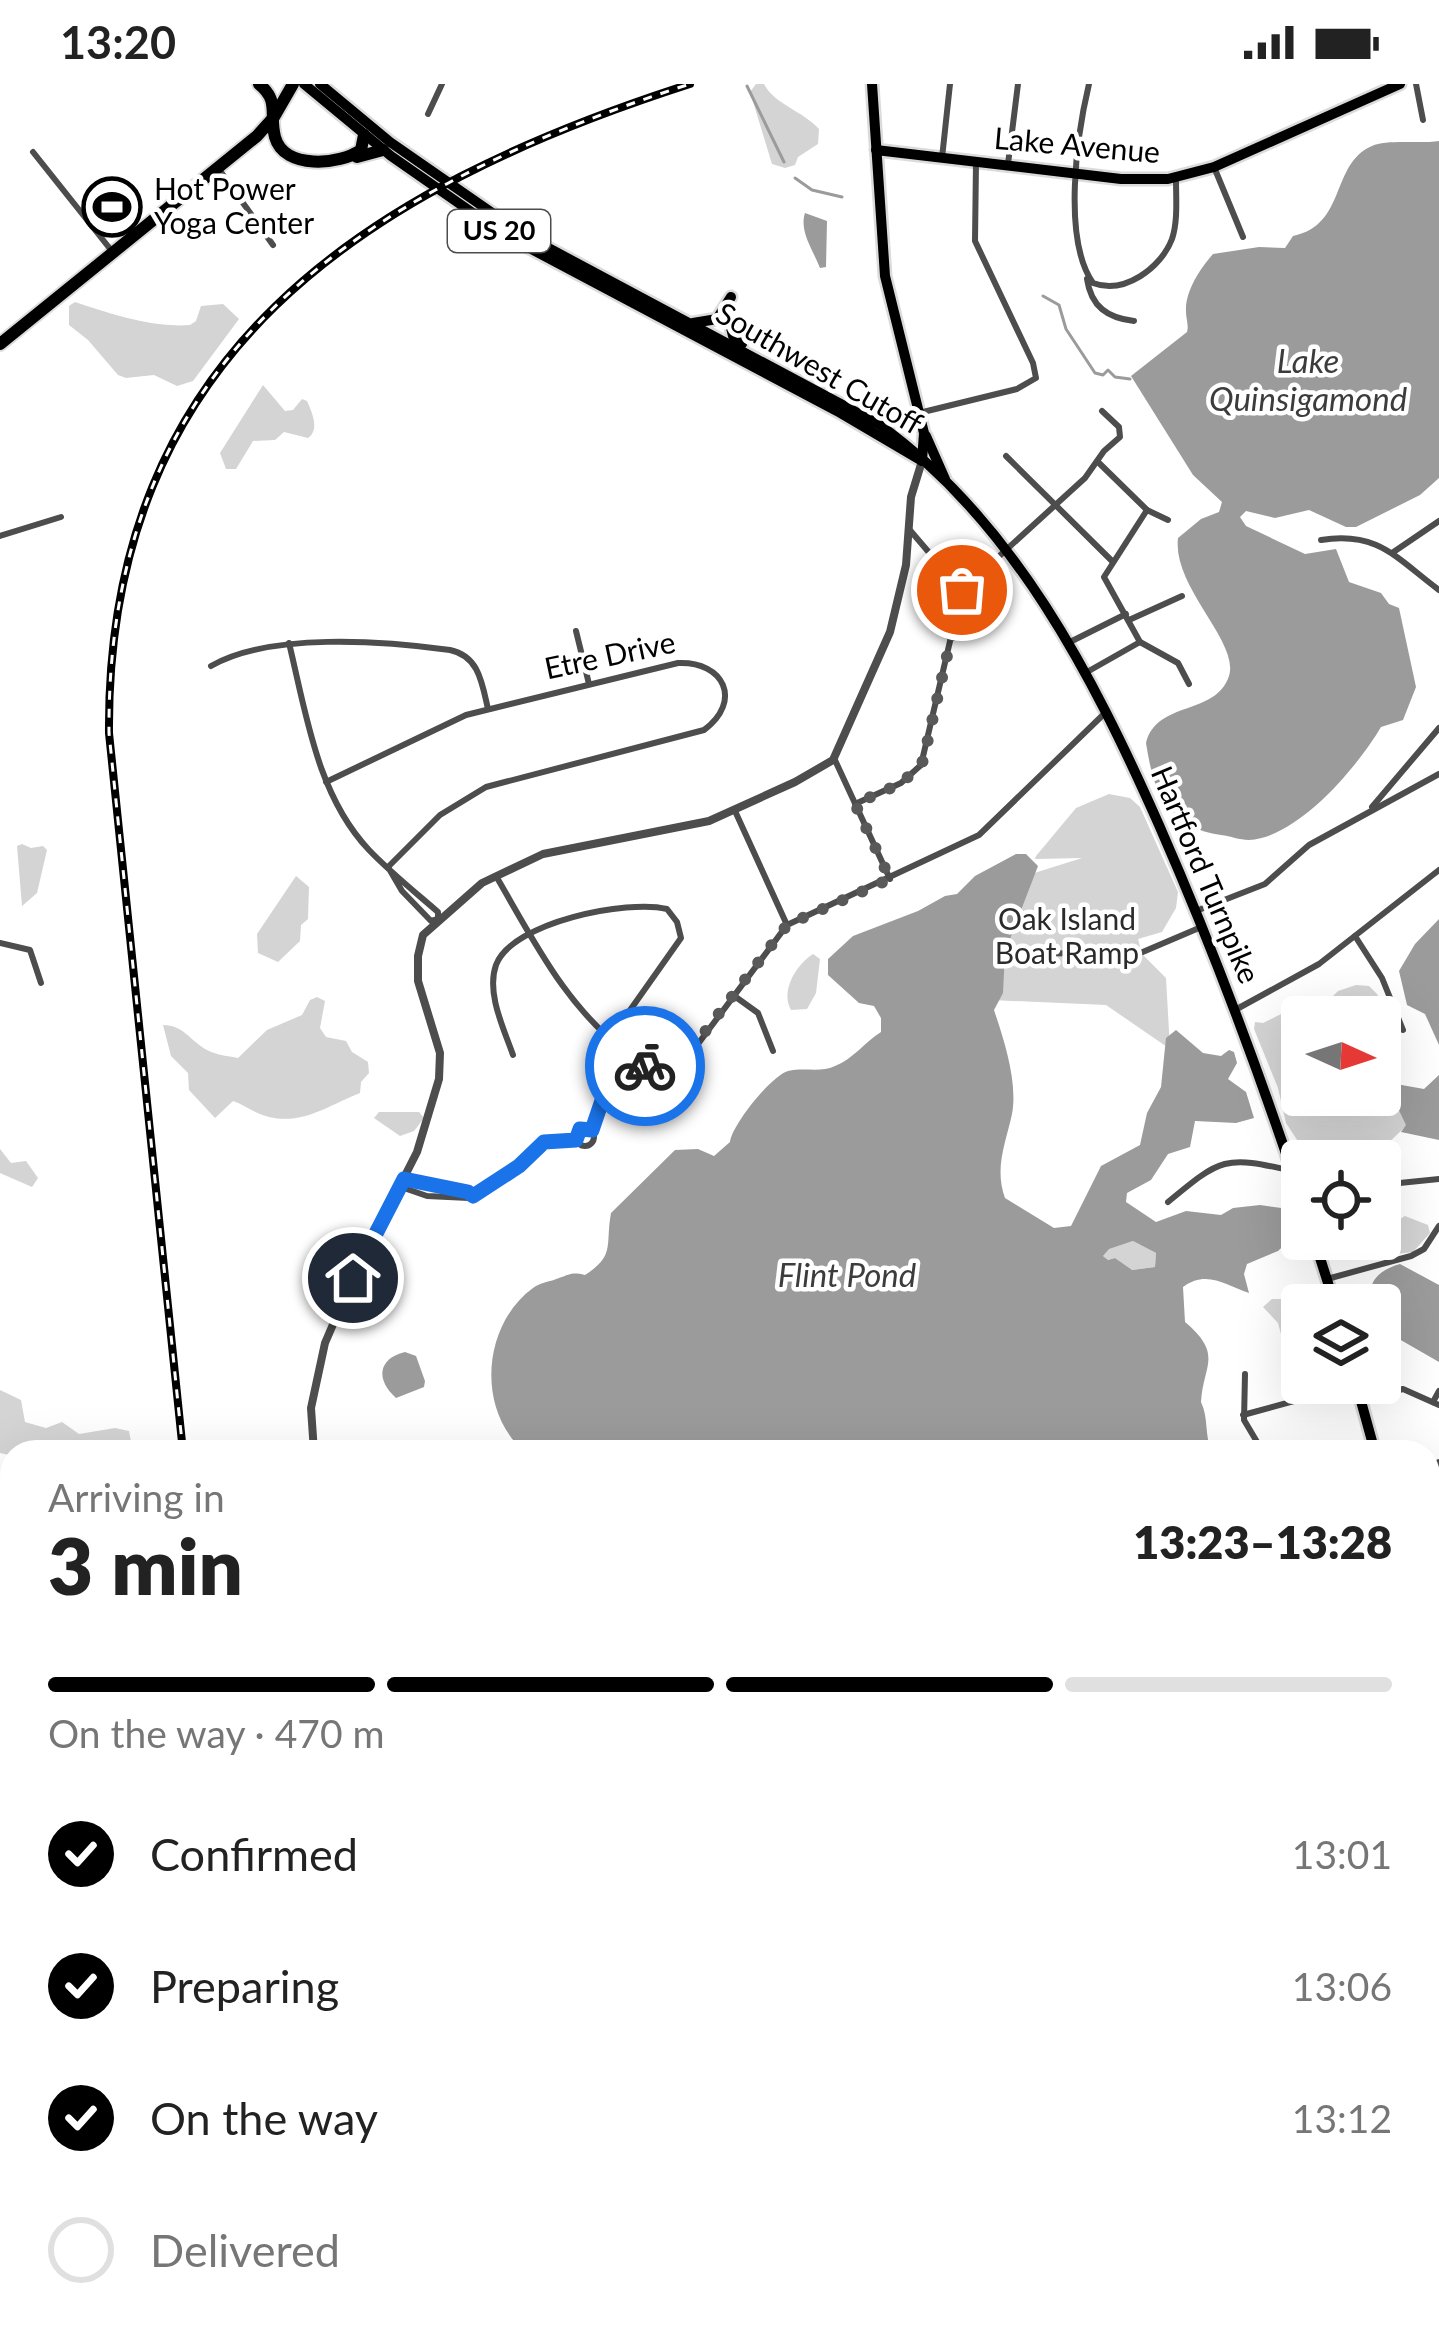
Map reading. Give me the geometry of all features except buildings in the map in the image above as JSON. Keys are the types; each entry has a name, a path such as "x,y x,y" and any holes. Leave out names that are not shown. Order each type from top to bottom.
{"highway":[{"path":"260,84 274,92 291,88"},
{"path":"260,84 273,100 280,146 308,160 333,161 353,155 361,150 364,135"},
{"path":"0,344 248,145 274,117 291,88"},
{"path":"248,145 273,146 291,158 320,165 383,150"}],"main road":[{"name":"Southwest Cutoff","path":"304,84 383,150 502,233 838,411 922,461"},
{"name":"Southwest Cutoff","path":"320,84 390,142 490,213 557,254 775,366 892,434 918,452 922,461"},
{"path":"872,84 887,286 924,433 946,482"},
{"name":"Lake Avenue","path":"876,150 1121,179 1176,177 1214,167 1400,84"},
{"path":"692,323 717,319 731,297"},
{"path":"729,319 739,343 775,366"},
{"path":"892,434 912,428 920,413"},
{"path":"922,461 924,433"},
{"name":"US 20","path":"922,461 1006,552 1070,642"},
{"name":"Hartford Turnpike","path":"1070,642 1108,711 1203,926 1281,1141"},
{"path":"1321,1260 1328,1284"},
{"path":"1362,1404 1369,1440"}],"street":[{"path":"428,114 442,84"},
{"path":"942,158 950,84"},
{"path":"1007,166 1018,84"},
{"path":"1089,84 1075,174 1076,216 1086,270 1094,301 1112,318 1134,321"},
{"path":"1416,84 1423,120"},
{"path":"33,152 114,253"},
{"path":"920,413 1016,389 1036,378 1034,363 975,242 976,162"},
{"path":"1214,167 1243,238"},
{"path":"218,168 273,245"},
{"path":"1086,270 1096,284 1117,286 1157,262 1175,227 1176,177"},
{"path":"855,804 902,783 923,761 962,590 1055,506 1122,434 1102,411"},
{"path":"1006,456 1113,562"},
{"path":"313,1440 311,1408 319,1367 353,1278 403,1183 440,1074 440,1050 417,971 423,935 496,876 553,850 678,830 735,812 825,767 890,632 906,565 911,497 922,461"},
{"path":"1098,462 1147,510 1168,520"},
{"path":"1147,510 1104,577 1140,641 1174,660 1190,684"},
{"path":"0,536 61,517"},
{"path":"1392,553 1439,521"},
{"path":"909,530 962,590"},
{"path":"1321,540 1360,537 1392,553 1439,590"},
{"path":"1070,642 1182,596"},
{"path":"576,631 589,684"},
{"path":"1087,672 1140,641"},
{"path":"211,666 248,650 289,643 461,652 478,671 488,709"},
{"path":"289,643 326,782 356,833 388,867 410,901 431,921 438,919"},
{"name":"Etre Drive","path":"326,782 430,730 488,709 678,663 696,663 717,675 724,704 710,726 476,791 440,815 388,867"},
{"path":"496,876 576,1005 609,1040 660,1077 668,1077 680,1068 787,925 984,831 1108,711"},
{"path":"1369,811 1439,728"},
{"path":"833,758 890,879"},
{"path":"1196,911 1262,886 1307,846 1439,774"},
{"path":"735,812 787,925"},
{"path":"1235,1010 1295,979 1439,870"},
{"path":"513,1055 494,993 495,969 503,954 555,922 581,915 658,907 670,912 681,938 609,1040"},
{"path":"1028,953 1144,952 1203,926"},
{"path":"1355,936 1382,978 1403,1030"},
{"path":"0,943 30,950 41,983"},
{"path":"733,995 761,1018 773,1051"},
{"path":"403,1183 473,1196 519,1166 544,1142 576,1140 589,1145 595,1138 592,1130 608,1083 635,1059"},
{"path":"658,1114 668,1077"},
{"path":"576,1140 580,1129 592,1130"},
{"path":"1168,1202 1224,1162 1246,1160 1281,1169"},
{"path":"1401,1183 1439,1179"},
{"path":"1327,1280 1411,1256 1424,1249 1439,1226"},
{"path":"1245,1374 1244,1414 1257,1440"},
{"path":"1401,1390 1436,1404 1439,1391"},
{"path":"1244,1414 1281,1404"}],"green space":[{"path":"756,84 764,84 819,129 818,144 798,157 795,165 772,164 750,92"},
{"path":"75,302 132,319 190,325 201,306 223,304 239,319 193,381 177,386 154,375 118,375 69,325 69,306"},
{"path":"263,385 285,411 293,410 302,399 307,401 314,430 308,438 284,432 275,440 253,441 236,469 226,469 220,453"},
{"name":"Oak Island Boat Ramp","path":"1109,794 1130,798 1140,807 1178,892 1176,908 1162,932 1138,939 1142,954 1166,978 1170,1049 1106,1005 990,1000 1028,875 1082,858 1036,856 1076,808"},
{"path":"17,846 47,850 37,893 22,906"},
{"path":"296,876 309,887 308,919 301,925 300,941 278,962 258,953 257,934"},
{"path":"813,954 820,959 816,993 807,1009 791,1010 787,995 792,979"},
{"path":"1369,986 1378,995 1333,996"},
{"path":"317,997 325,1001 320,1028 326,1037 346,1041 352,1052 368,1062 369,1073 361,1082 360,1093 316,1112 282,1119 233,1101 215,1118 189,1090 188,1073 171,1056 163,1025 182,1031 211,1052 238,1058 267,1030 302,1015"},
{"path":"1281,1014 1281,1101 1254,1029 1255,1022"},
{"path":"1401,1110 1407,1125 1391,1140 1297,1140 1284,1116 1401,1116"},
{"path":"379,1112 419,1112 424,1118 414,1131 400,1136 374,1118"},
{"path":"0,1149 11,1163 26,1161 38,1178 32,1187 0,1173"},
{"path":"1401,1218 1428,1225 1430,1233 1413,1252 1401,1253"},
{"path":"1133,1241 1156,1253 1155,1267 1131,1270 1103,1256 1108,1249"},
{"path":"1272,1299 1281,1299 1281,1334 1278,1323 1263,1307"},
{"path":"0,1390 21,1400 25,1422 46,1428 62,1422 79,1434 115,1428 129,1431 131,1440 0,1440"}],"water":[{"name":"Lake Quinsigamond","path":"1439,141 1439,478 1420,495 1356,527 1309,510 1275,518 1246,511 1240,517 1246,526 1305,554 1336,549 1349,582 1381,593 1399,608 1416,687 1403,720 1381,727 1342,779 1287,827 1249,840 1202,831 1175,816 1166,805 1153,778 1146,743 1162,720 1212,697 1229,676 1225,647 1185,575 1178,538 1201,519 1219,512 1222,502 1193,475 1131,376 1187,332 1188,296 1213,254 1285,248 1293,236 1322,220 1359,155 1378,144"},
{"path":"805,213 827,221 826,267 820,268 808,240"},
{"name":"Flint Pond","path":"1016,854 1026,854 1038,866 1005,952 1003,993 994,1010 1013,1088 1001,1166 1005,1198 1054,1228 1071,1226 1101,1166 1140,1145 1147,1113 1161,1087 1166,1038 1176,1030 1203,1053 1234,1052 1237,1063 1228,1079 1246,1092 1254,1118 1236,1123 1195,1121 1190,1147 1168,1154 1151,1180 1127,1193 1126,1202 1156,1222 1186,1211 1221,1215 1233,1208 1281,1208 1281,1248 1247,1264 1244,1274 1249,1293 1209,1279 1183,1287 1185,1322 1208,1352 1201,1402 1208,1440 514,1440 498,1414 492,1368 503,1323 516,1304 539,1284 585,1275 595,1268 607,1248 611,1213 675,1150 698,1149 714,1156 730,1142 753,1102 781,1075 835,1066 881,1032 881,1018 874,1006 859,1003 828,975 828,959 853,936 957,894 975,876","holes":["1133,1241 1156,1253 1155,1267 1132,1270 1115,1258 1103,1256"]},
{"path":"1439,919 1439,1045 1425,1014 1407,1005 1399,971 1415,944"},
{"path":"1439,1075 1439,1140 1401,1132 1406,1125 1401,1114 1401,1085 1424,1089"},
{"path":"1400,1264 1439,1285 1439,1362 1401,1340 1401,1284 1372,1284"},
{"path":"405,1352 416,1356 424,1387 396,1398 382,1371 389,1360"}],"waterway":[{"path":"747,86 784,162"},
{"path":"795,178 812,190 842,197"},
{"path":"1043,296 1059,305 1066,329 1095,373 1103,375 1108,370 1115,377 1130,379"}],"railway":[{"path":"182,1440 109,733 120,601 153,486 205,389 276,306 362,236 461,176 571,126 690,84"}],"way so far":[{"path":"645,1066 660,1077 671,1076 680,1068 787,925 890,879 855,804 902,783 923,761 962,590"}],"place":[{"name":"Hot Power Yoga Center","path":"112,207"}],"route":[{"path":"353,1278 404,1179 473,1196 519,1166 544,1142 576,1140 580,1129 592,1130 608,1083 635,1059 645,1066"}]}
